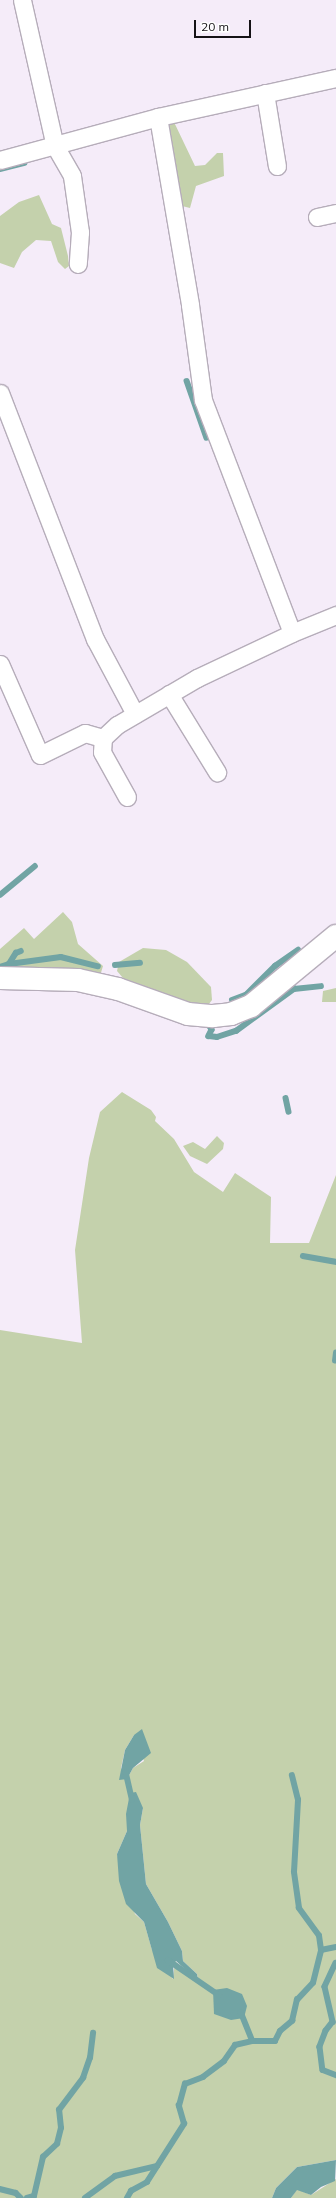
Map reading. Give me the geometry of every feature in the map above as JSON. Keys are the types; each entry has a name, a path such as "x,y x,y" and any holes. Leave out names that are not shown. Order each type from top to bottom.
{"street":[{"path":"22,0 55,146 72,176 80,232 78,264"},
{"path":"0,160 158,117 336,78"},
{"path":"265,93 277,166"},
{"path":"158,117 190,305 203,400 292,633"},
{"path":"317,217 336,213"},
{"path":"0,393 95,639 134,714"},
{"path":"127,797 102,752 103,738 117,725 197,678 292,633 336,615"},
{"path":"0,664 40,755 85,733 103,738"},
{"path":"169,694 217,772"},
{"path":"0,978 78,980 118,989 188,1014 213,1016 231,1014 251,1006 336,936"}],"shaded area":[{"path":"173,120 195,166 205,165 217,153 223,153 224,176 196,186 190,208 178,205 160,124"},
{"path":"39,195 52,224 61,228 69,266 65,269 58,262 51,241 36,240 22,252 14,268 0,263 0,216 19,202"},
{"path":"63,912 72,922 78,944 103,966 100,976 0,971 0,949 24,928 34,939"},
{"path":"143,948 166,950 187,962 211,987 212,1000 205,1009 130,986 117,971 119,962"},
{"path":"336,988 336,1002 322,1002 323,991"},
{"path":"122,1092 151,1110 156,1117 155,1121 174,1139 194,1172 223,1192 235,1173 271,1197 270,1243 309,1243 336,1175 336,2160 297,2167 276,2188 272,2198 0,2198 0,1330 82,1343 75,1250 89,1158 100,1112","holes":["134,1735 144,1761 133,1768 127,1779 121,1768 125,1750","143,1808 140,1825 146,1884 168,1922 182,1951 183,1961 197,1974 198,1980 175,1961 173,1979 152,1950 144,1922 135,1914 117,1854 127,1831"]},
{"path":"217,1136 224,1143 223,1149 207,1164 190,1156 183,1146 193,1142 205,1149"},
{"path":"142,1729 151,1753 133,1768 127,1779 119,1780 125,1750 134,1735"},
{"path":"136,1792 143,1808 140,1825 146,1884 168,1922 182,1951 183,1961 197,1974 198,1981 176,1961 173,1964 174,1979 157,1968 144,1922 126,1904 119,1881 117,1854 127,1831 126,1814 130,1793"},
{"path":"227,1988 242,1994 247,2006 244,2018 231,2020 214,2014 213,1990"},
{"path":"336,2160 335,2181 321,2187 311,2195 297,2190 291,2198 272,2198 276,2188 297,2167"},
{"path":"336,2179 336,2198 291,2198 297,2189 311,2195"}],"waterway":[{"path":"0,169 24,163"},
{"path":"187,381 207,438"},
{"path":"0,895 35,866"},
{"path":"232,1000 246,995 275,966 298,950"},
{"path":"0,967 9,964 16,953 21,951"},
{"path":"9,964 61,957 98,966"},
{"path":"115,965 140,963"},
{"path":"204,1024 210,1026 212,1030 209,1036 217,1037 236,1031 294,989 321,986"},
{"path":"286,1098 289,1112"},
{"path":"303,1256 336,1262"},
{"path":"335,1361 336,1353"},
{"path":"126,1772 132,1799"},
{"path":"127,2198 131,2191 147,2182 184,2124 179,2106 185,2084 203,2077 224,2061 235,2045 253,2041 275,2041 280,2031 292,2021 297,2000 313,1983 321,1950 319,1936 299,1908 294,1872 298,1800 292,1776"},
{"path":"321,1950 336,1947"},
{"path":"168,1960 219,1995"},
{"path":"336,1963 325,1987 333,2022 326,2031 320,2047 323,2070 336,2075"},
{"path":"241,2012 253,2041"},
{"path":"27,2198 34,2196 43,2157 57,2144 61,2128 59,2110 83,2078 90,2058 93,2033"},
{"path":"85,2198 115,2176 157,2166"},
{"path":"0,2189 16,2193 21,2198"}]}
